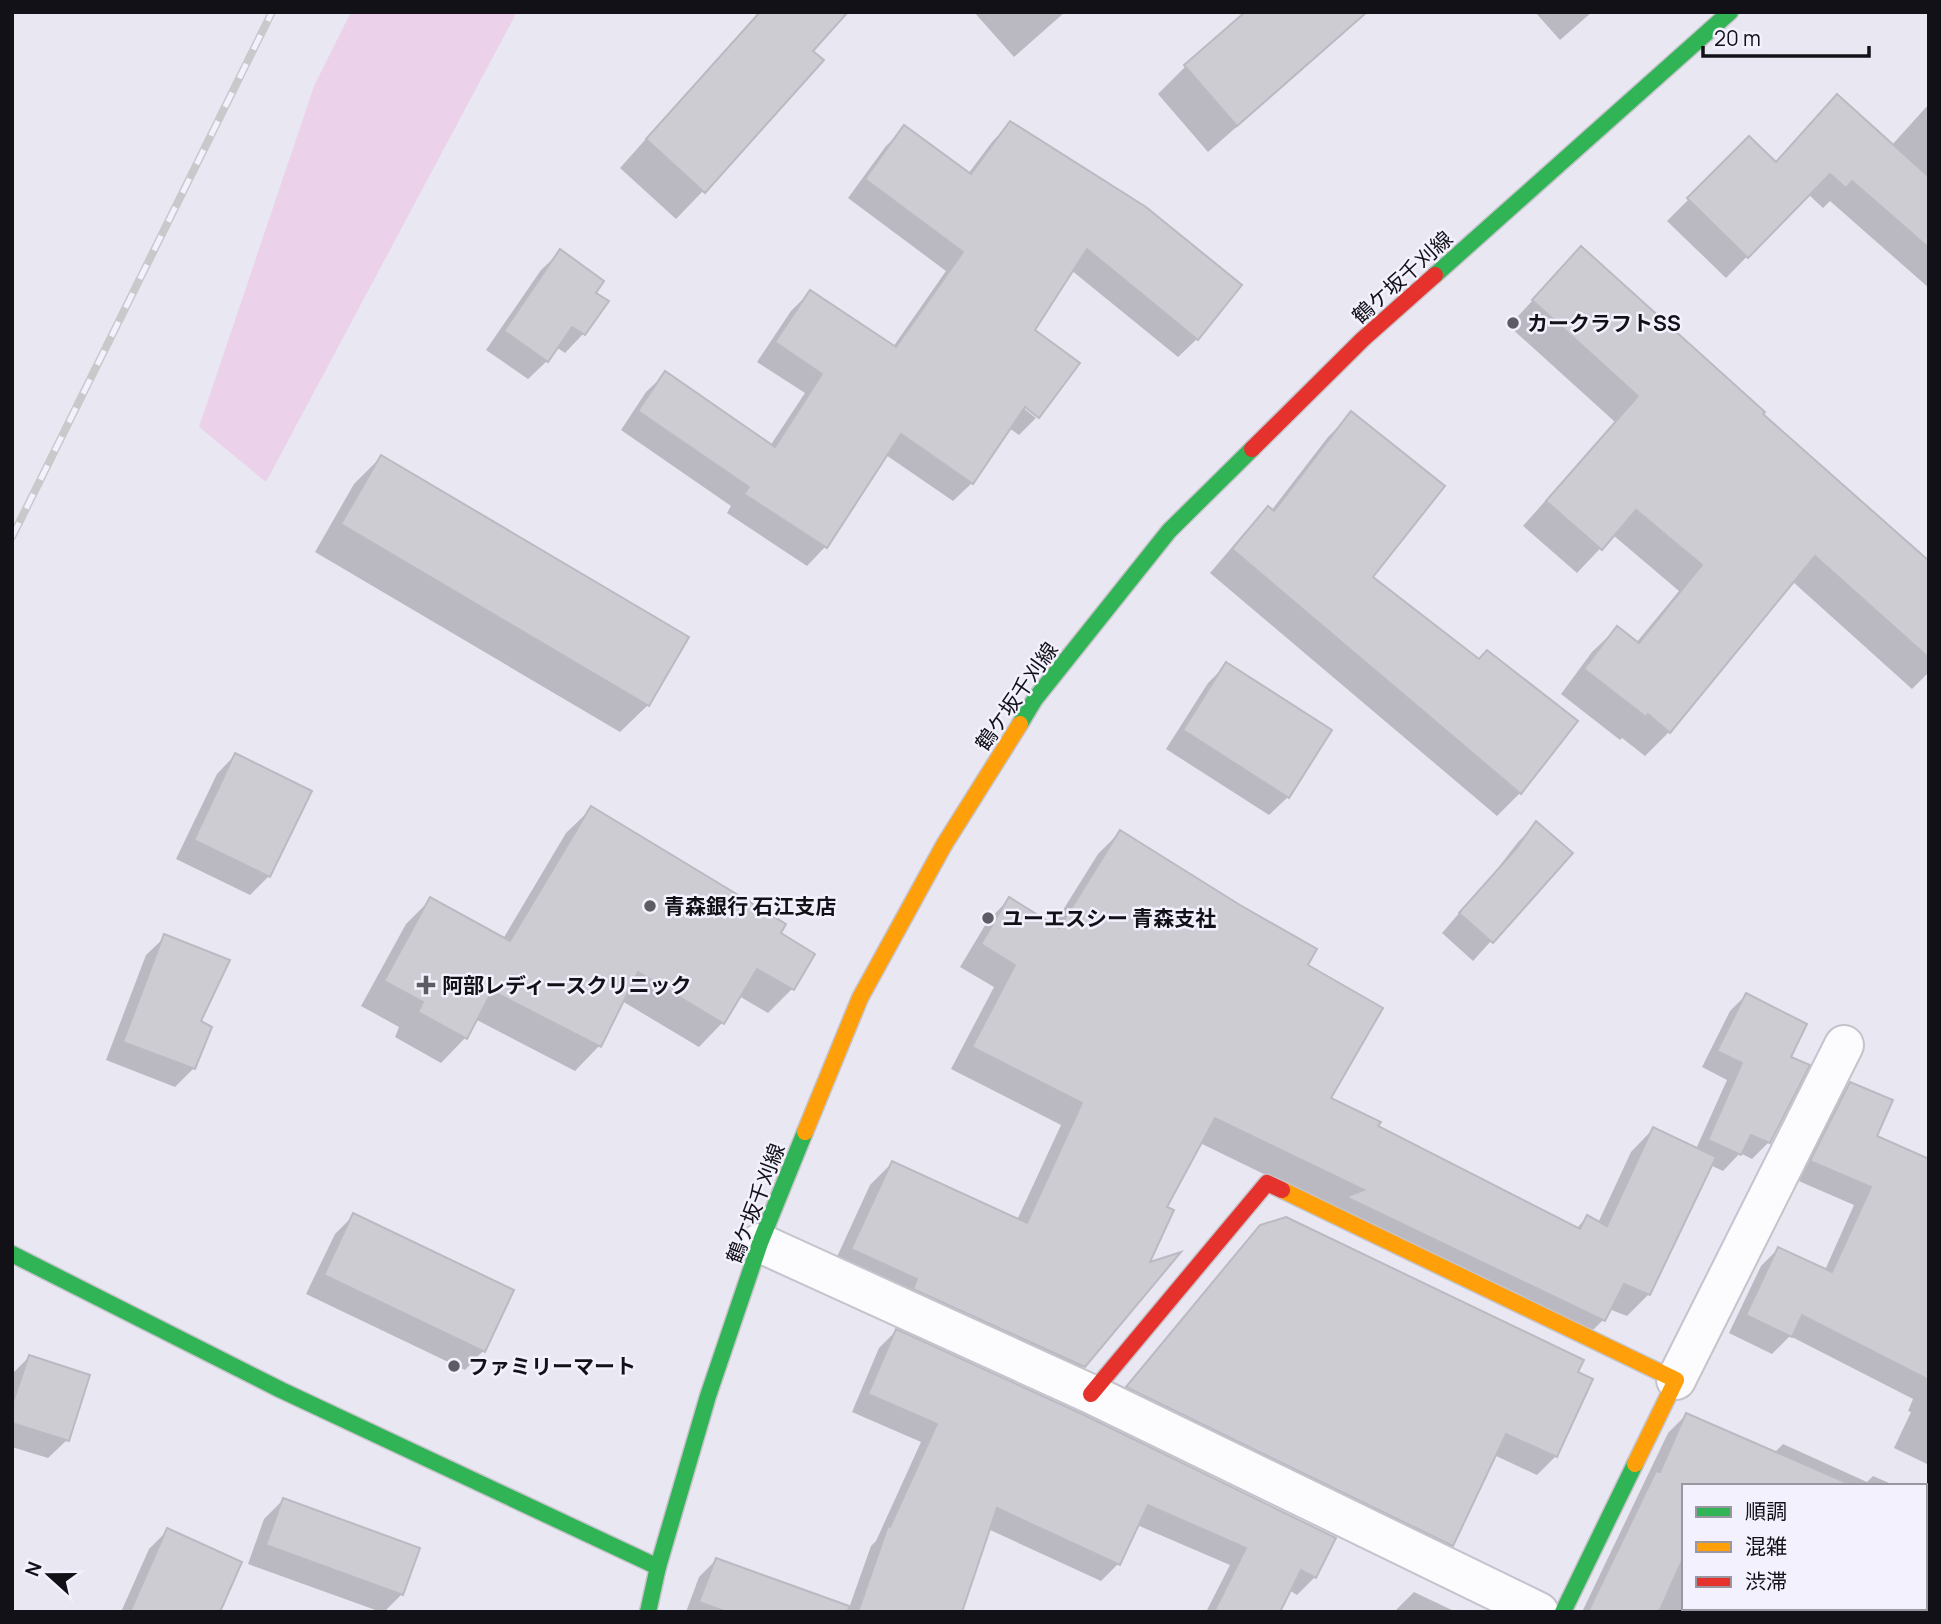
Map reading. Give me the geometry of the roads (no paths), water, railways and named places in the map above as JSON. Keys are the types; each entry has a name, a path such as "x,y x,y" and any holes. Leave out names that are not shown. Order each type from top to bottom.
{"main road":[{"name":"鶴ケ坂千刈線","path":"648,1612 658,1567 708,1396 760,1242 860,999 944,845 1035,699 1169,531 1363,339 1730,12"},
{"path":"1090,1394 1267,1183 1676,1380 1563,1612"},
{"path":"12,1254 281,1390 658,1567"}],"street":[{"path":"1676,1380 1843,1045"},
{"path":"760,1242 1090,1394 1539,1612"}],"railway":[{"path":"12,537 272,12"}],"place":[{"name":"カークラフトSS","path":"1513,323"},
{"name":"青森銀行 石江支店","path":"650,906"},
{"name":"ユーエスシー 青森支社","path":"988,918"},
{"name":"阿部レディースクリニック","path":"426,985"},
{"name":"ファミリーマート","path":"454,1366"}]}
